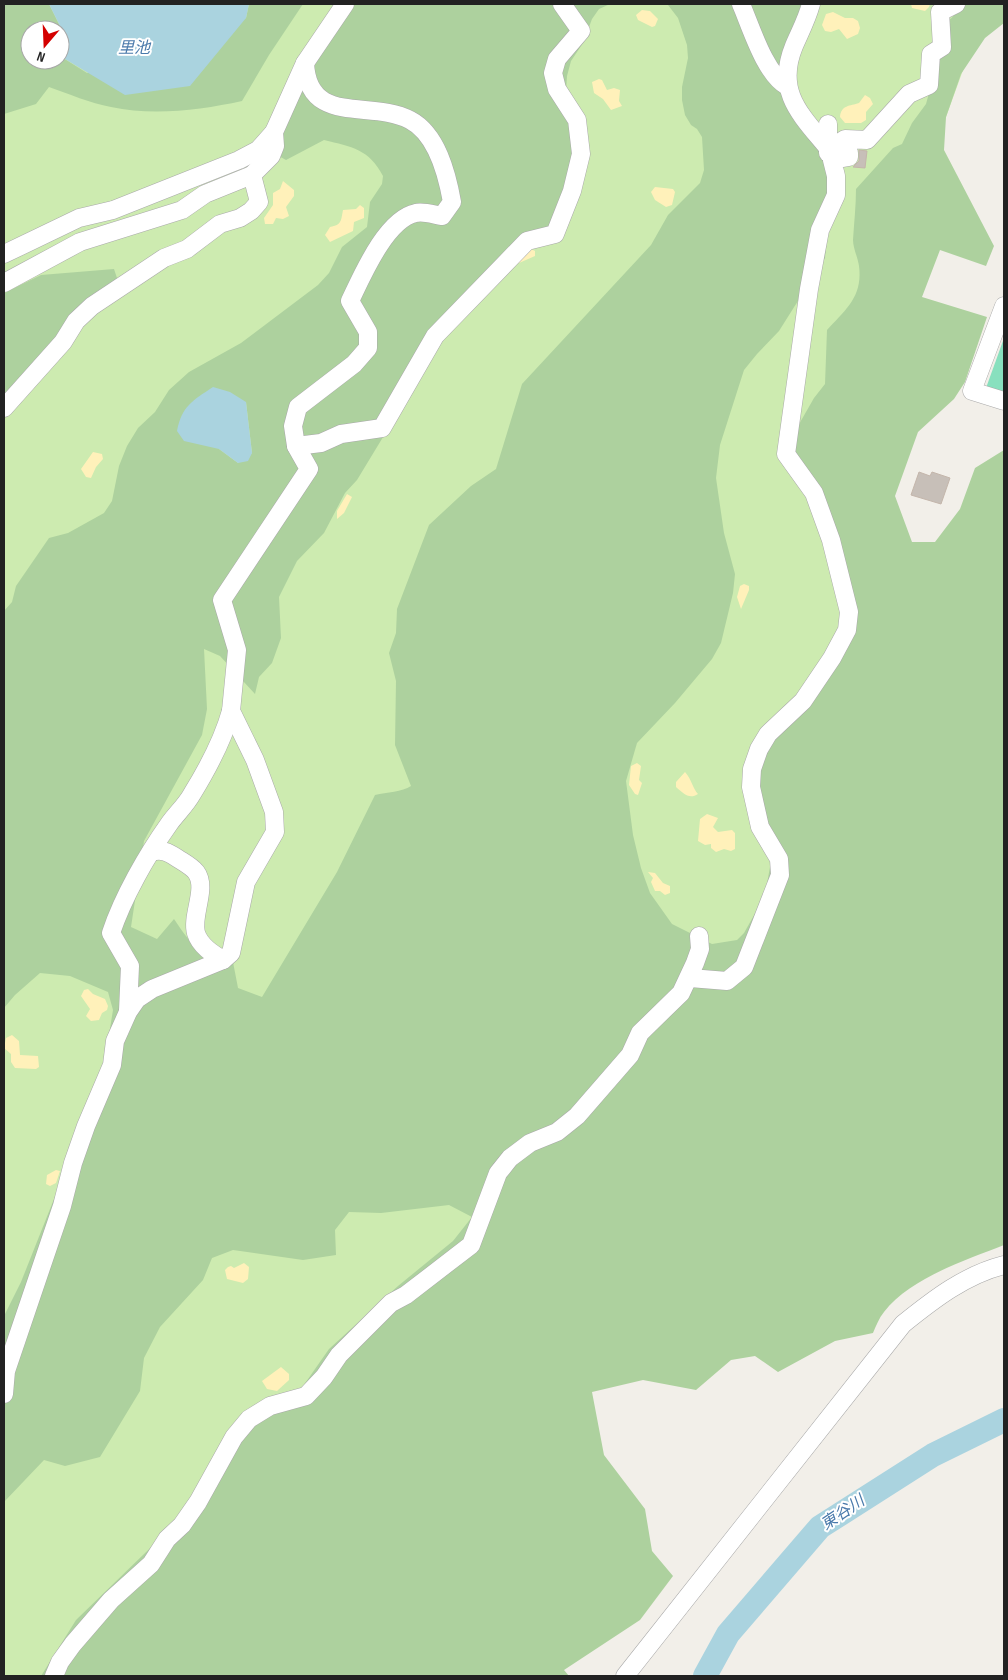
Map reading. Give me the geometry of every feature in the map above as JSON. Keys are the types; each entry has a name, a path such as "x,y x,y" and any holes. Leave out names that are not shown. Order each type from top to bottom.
{"street":[{"path":"4,254 79,218 113,210 239,160 258,150 274,132 306,63 345,4"},
{"path":"296,446 321,443 341,434 382,428 435,336 528,241 555,234 572,191 581,154 577,120 557,89 553,73 557,59 581,31 562,4"},
{"path":"740,4 767,63 778,82 787,86"},
{"path":"811,4 804,27 794,46 789,64 787,86 806,124 832,151"},
{"path":"832,151 844,139 867,140 909,94 929,85 931,54 942,47 940,12 956,4"},
{"path":"128,1012 130,966 111,932 115,920 152,852 169,824 192,794 221,742 231,711 237,650 222,600 309,469 296,446 293,426 298,407 354,364 368,348 368,332 350,301 384,239 398,221 416,212 442,216 452,202 449,182 430,138 410,120 387,113 341,107 324,102 314,94 306,74 306,63"},
{"path":"690,978 727,981 744,967 780,876 779,859 760,827 751,787 752,769 759,749 768,734 803,700 832,658 848,630 849,612 831,540 814,493 786,454 820,230 836,194 836,176 828,124"},
{"path":"4,283 80,242 182,210 205,194 252,175 271,156 275,146 274,132"},
{"path":"4,408 63,342 76,321 92,306 164,258 187,249 220,224 240,218 251,211 259,202 252,175"},
{"path":"1004,307 972,391 1004,402"},
{"path":"4,1394 6,1371 62,1206 73,1163 86,1126 112,1065 115,1041 128,1012 137,999 152,989 223,960 232,953 246,882 274,832 274,812 269,793 231,711"},
{"path":"152,852 159,850 168,852 195,870 199,877 196,932 200,942 223,960"},
{"path":"54,1676 60,1662 73,1644 111,1600 151,1564 167,1539 182,1525 198,1502 234,1437 249,1419 270,1406 306,1396 324,1377 339,1355 391,1303 406,1295 471,1245 498,1173 510,1158 530,1143 557,1132 577,1116 630,1054 640,1033 681,993 690,978 700,949 700,936"},
{"path":"625,1676 903,1324 939,1296 968,1279 1004,1265"}],"green space":[{"path":"4,4 987,4 888,277 786,1040 130,1676 4,1676"},
{"path":"4,4 49,4 57,20 20,20 20,70 70,70 70,62 87,73 246,18 249,4 303,4 269,55 242,101 177,111 127,110 103,105 49,87 36,104 4,114"},
{"path":"340,4 610,4 599,9 592,19 583,43 571,61 567,76 566,91 577,111 572,205 472,302 434,353 357,480 345,493 324,533 297,561 279,597 281,638 272,663 259,677 255,694 220,656 204,649 207,709 202,735 144,841 131,927 157,939 174,919 187,938 198,949 212,956 233,962 238,988 262,997 337,872 375,795 399,791 411,786 395,745 396,681 389,653 396,633 397,609 429,525 471,486 496,469 522,384 651,245 668,215 700,183 704,170 702,137 685,115 682,100 682,87 688,58 687,45 678,18 668,5 664,4 815,4 791,81 843,182 828,228 825,258 779,331 744,370 720,445 716,478 724,533 735,574 733,593 721,643 712,659 675,703 637,743 626,781 633,835 641,868 650,893 672,924 712,944 737,940 744,933 762,901 771,861 745,782 791,704 844,626 817,513 787,463 798,426 814,398 825,384 827,330 851,302 858,286 860,277 859,266 853,240 856,189 893,148 902,144 912,123 926,104 934,75 938,28 957,12 959,4 1004,4 1004,23 985,38 961,74 946,117 944,150 994,246 986,266 940,250 922,297 987,317 965,382 954,399 918,432 895,496 912,542 935,542 960,509 975,468 1004,450 1004,1245 939,1271 908,1289 884,1312 873,1333 835,1341 778,1372 755,1356 731,1360 696,1390 643,1380 592,1392 604,1455 645,1509 652,1551 673,1576 640,1620 564,1670 569,1676 41,1676 76,1620 177,1522 230,1434 301,1389 329,1349 398,1286 453,1241 472,1217 449,1205 381,1213 349,1212 335,1230 336,1255 303,1260 233,1250 212,1258 203,1280 160,1327 144,1358 140,1391 100,1457 65,1466 44,1460 4,1502 4,1316 21,1282 102,1078 113,1010 108,992 70,976 40,973 15,995 4,1008 4,611 12,602 16,586 49,538 68,533 104,513 112,501 119,466 127,446 138,428 155,412 169,390 189,372 241,343 318,285 329,273 342,247 367,227 370,202 382,184 383,176 378,167 366,155 351,147 324,140 286,160 257,144","holes":["246,402 252,453 238,463 219,449"]},
{"path":"114,269 121,290 97,308 4,413 4,293 41,275"},
{"path":"1004,338 1004,394 986,388"}],"sand":[{"path":"911,4 930,4 925,11 912,8"},
{"path":"642,10 650,11 658,19 655,26 652,27 638,20 636,15"},
{"path":"833,12 845,18 853,18 858,21 860,28 858,34 847,39 839,29 831,32 825,31 822,25 826,14"},
{"path":"599,79 602,80 607,90 614,88 620,90 619,101 622,106 611,110 603,99 594,93 592,82"},
{"path":"865,95 870,98 873,104 866,112 866,120 861,123 845,123 840,117 842,110 859,103"},
{"path":"283,181 294,190 294,196 286,207 289,216 283,219 276,218 273,224 265,224 264,218 273,205 273,193 280,189"},
{"path":"655,187 673,189 675,192 672,205 666,207 655,200 651,192"},
{"path":"360,205 364,208 364,218 354,222 353,231 330,242 325,235 330,227 340,222 343,210 356,209"},
{"path":"531,249 535,251 535,256 519,263 517,261"},
{"path":"93,452 102,454 103,459 96,467 91,478 86,477 81,469"},
{"path":"347,494 352,497 344,513 337,519 337,511"},
{"path":"744,584 749,586 749,590 741,609 737,597 740,586"},
{"path":"637,763 641,766 639,780 642,783 638,795 635,794 629,785 631,766"},
{"path":"685,772 698,794 695,796 686,795 676,787 676,782"},
{"path":"707,814 718,818 713,827 718,832 732,830 735,833 735,849 731,851 724,849 716,852 711,848 711,844 705,845 698,841 700,819"},
{"path":"648,872 655,873 663,883 670,886 670,893 665,895 660,891 655,891 651,882 653,878"},
{"path":"88,989 93,994 105,999 108,1006 99,1020 91,1021 86,1016 90,1009 81,996 84,990"},
{"path":"12,1035 19,1041 20,1055 38,1056 39,1067 36,1069 15,1068 11,1062 11,1054 4,1048 6,1038"},
{"path":"56,1170 60,1171 56,1183 50,1186 46,1184 47,1175"},
{"path":"244,1263 249,1267 248,1279 243,1283 227,1279 225,1270 228,1267 234,1268"},
{"path":"281,1367 289,1374 289,1380 277,1391 267,1389 262,1381"}],"water":[{"name":"里池","path":"49,4 249,4 246,18 190,86 125,95 70,62 70,20 57,20"},
{"path":"213,387 230,392 246,402 252,453 248,461 238,463 219,449 184,441 177,431 182,416 189,405"}],"building":[{"path":"859,150 867,151 865,168 853,167 859,161"},
{"path":"919,472 930,476 932,472 950,478 941,504 911,495"}],"waterway":[{"name":"東谷川","path":"705,1676 728,1634 820,1527 933,1455 1004,1420"}]}
